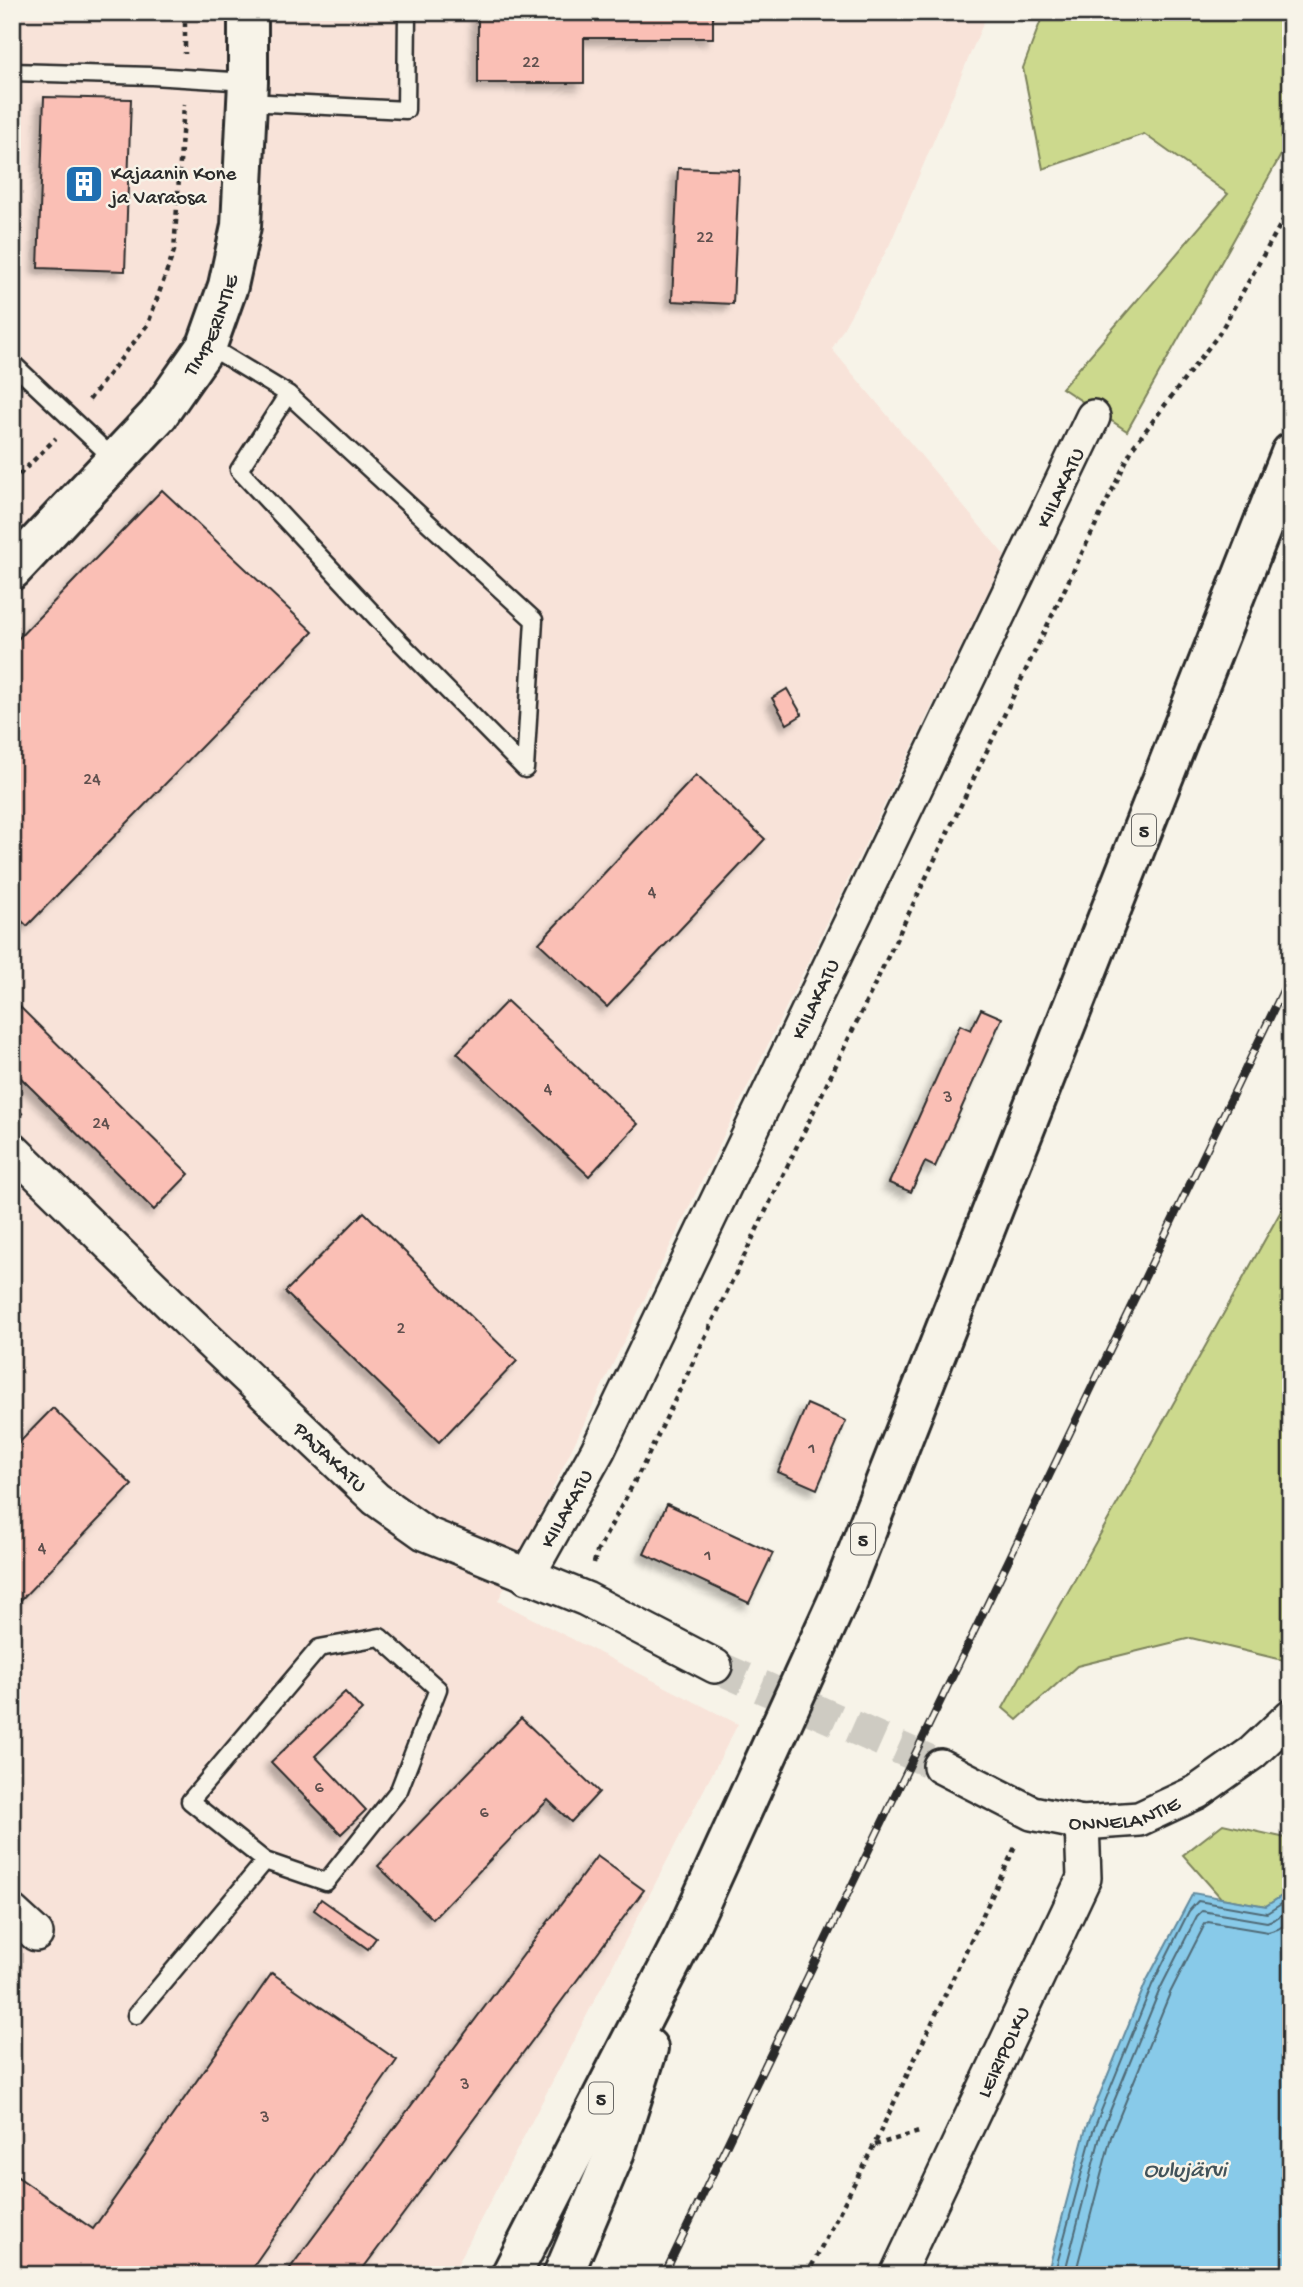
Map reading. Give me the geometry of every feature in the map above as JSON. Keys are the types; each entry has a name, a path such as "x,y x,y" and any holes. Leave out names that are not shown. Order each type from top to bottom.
{"main road":[{"name":"TIMPERINTIE","path":"12,570 158,415 207,345 228,286 241,226 248,92 248,12"},
{"name":"5","path":"511,2275 685,1936 844,1587 1291,453"},
{"path":"1264,525 1291,483"},
{"name":"5","path":"563,2275 613,2157 685,1936"}],"street":[{"name":"KIILAKATU","path":"527,1577 604,1437 1093,417"},
{"name":"PAJAKATU","path":"12,1149 192,1325 376,1499 424,1533 586,1599 715,1666"},
{"name":"ONNELANTIE","path":"940,1766 1031,1813 1082,1823 1139,1819 1197,1792 1252,1752 1291,1716"},
{"name":"LEIRIPOLKU","path":"897,2275 1084,1878 1082,1823"},
{"path":"12,1912 36,1934"}],"lane":[{"path":"12,72 186,78 248,92 405,110 407,12"},
{"path":"207,345 288,394 534,620 525,769 391,633 239,470 288,394"},
{"path":"12,363 116,461"},
{"path":"380,1637 438,1689 399,1790 326,1882 265,1861 190,1801 319,1648 380,1637"},
{"path":"136,2015 265,1861"}],"path":[{"path":"12,482 73,421 148,324 174,251 186,78 185,12"},
{"path":"586,1599 597,1552 647,1458 1133,447 1219,334 1291,206"},
{"path":"12,1105 22,1115"},
{"path":"552,1534 597,1552"},
{"path":"807,2275 874,2145 1031,1813"},
{"path":"874,2145 919,2132"}],"shaded area":[{"path":"12,12 988,12 890,244 832,349 1005,556 498,1601 738,1724 452,2275 12,2275"}],"green space":[{"path":"1044,12 1291,12 1291,137 1127,431 1062,388 1228,194 1144,134 1043,169 1023,68"},
{"path":"1291,1193 1291,1662 1191,1638 1077,1666 1017,1720 1003,1708"},
{"path":"1291,1795 1291,1890 1266,1906 1221,1898 1183,1855 1223,1824 1286,1838"}],"water":[{"name":"Oulujärvi","path":"1291,1890 1291,2275 1047,2275 1086,2128 1146,1982 1193,1893 1266,1906"}],"building":[{"path":"478,12 713,12 713,38 584,38 584,83 478,83"},
{"name":"Kajaanin Kone ja Varaosa","path":"44,97 131,99 125,271 38,268"},
{"path":"678,168 739,170 733,304 672,301"},
{"path":"162,490 313,632 27,926 12,911 12,645"},
{"path":"787,689 802,715 787,724 772,698"},
{"path":"696,775 765,839 607,1007 539,943"},
{"path":"12,999 189,1174 154,1210 12,1069"},
{"path":"507,1001 638,1124 589,1176 457,1053"},
{"path":"981,1009 1002,1018 935,1167 925,1162 911,1192 889,1183 960,1025 971,1030"},
{"path":"364,1212 517,1361 439,1442 285,1292"},
{"path":"807,1404 846,1421 817,1489 778,1472"},
{"path":"53,1408 132,1485 12,1609 12,1450"},
{"path":"667,1504 773,1553 749,1603 644,1554"},
{"path":"345,1692 362,1710 315,1756 366,1810 341,1834 271,1762"},
{"path":"521,1718 599,1792 571,1822 548,1800 433,1919 378,1866"},
{"path":"597,1856 644,1890 358,2275 285,2275"},
{"path":"321,1899 376,1938 368,1949 314,1910"},
{"path":"272,1973 397,2060 247,2275 35,2275 12,2259 12,2173 93,2229"}],"tunnel":[{"path":"715,1666 940,1766"}],"railway":[{"path":"664,2275 1291,974"}],"place":[{"name":"Kajaanin Kone ja Varaosa","path":"84,184"}]}
